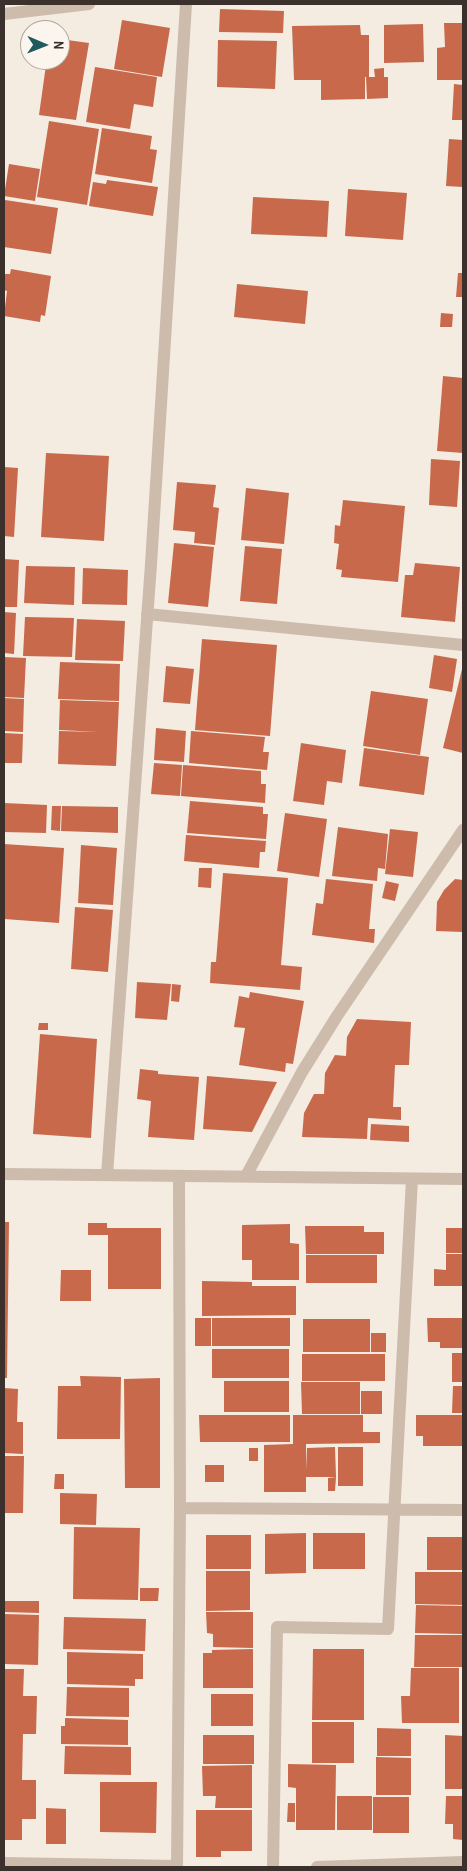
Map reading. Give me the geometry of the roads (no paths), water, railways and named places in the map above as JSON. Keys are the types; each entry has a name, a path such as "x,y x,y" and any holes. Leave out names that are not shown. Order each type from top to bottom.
{"street":[{"path":"4,14 89,4"},
{"path":"107,1175 147,614 186,4"},
{"path":"147,614 463,646"},
{"path":"246,1176 302,1072 337,1016 463,830"},
{"path":"4,1174 463,1179"},
{"path":"4,1863 177,1867 180,1508 179,1176"},
{"path":"274,1867 277,1627 388,1629 412,1179"},
{"path":"180,1508 463,1510"},
{"path":"317,1867 463,1862"}]}
